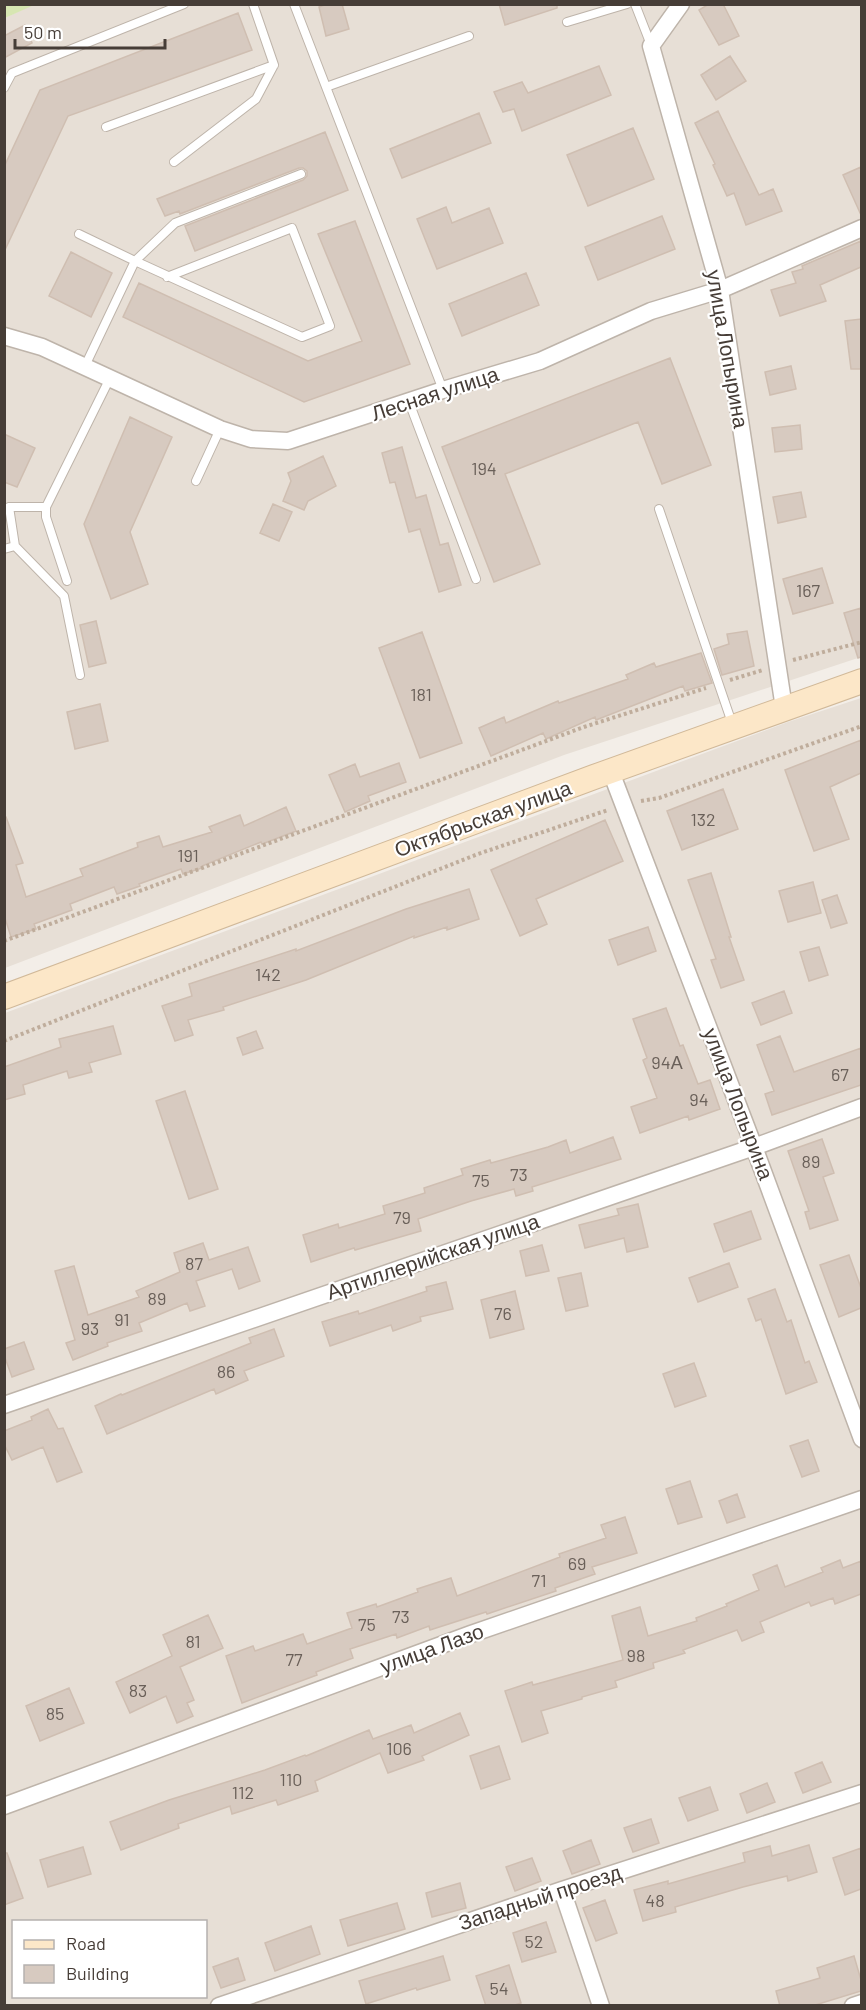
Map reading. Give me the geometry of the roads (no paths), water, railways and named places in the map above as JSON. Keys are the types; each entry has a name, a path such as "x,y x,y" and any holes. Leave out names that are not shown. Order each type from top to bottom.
{"main road":[{"name":"Октябрьская улица","path":"4,997 611,771 861,681"}],"street":[{"path":"651,46 681,4"},
{"name":"улица Лопырина","path":"651,46 720,290 784,708"},
{"name":"Лесная улица","path":"4,336 42,346 220,429 251,439 288,441 540,361 651,311 720,290 861,228"},
{"name":"улица Лопырина","path":"611,771 754,1147 861,1439"},
{"name":"Артиллерийская улица","path":"4,1405 754,1147 861,1107"},
{"name":"улица Лазо","path":"4,1806 471,1634 861,1498"},
{"name":"Западный проезд","path":"219,2006 562,1890 861,1793"},
{"path":"562,1890 601,2006"},
{"path":"852,2006 861,2003"}],"lane":[{"path":"4,88 12,73 184,4"},
{"path":"174,162 256,99 274,65 253,4"},
{"path":"294,4 443,390"},
{"path":"567,22 627,4"},
{"path":"635,4 651,46"},
{"path":"326,87 470,36"},
{"path":"106,127 274,65"},
{"path":"85,366 135,261 176,223 301,174"},
{"path":"79,234 167,277 302,337 330,326 292,228 167,277"},
{"path":"67,581 46,517 46,507 110,378"},
{"path":"409,402 476,579"},
{"path":"196,481 220,429"},
{"path":"46,507 9,507 15,546 64,596 80,675"},
{"path":"659,509 733,727"},
{"path":"4,549 15,546"}]}
